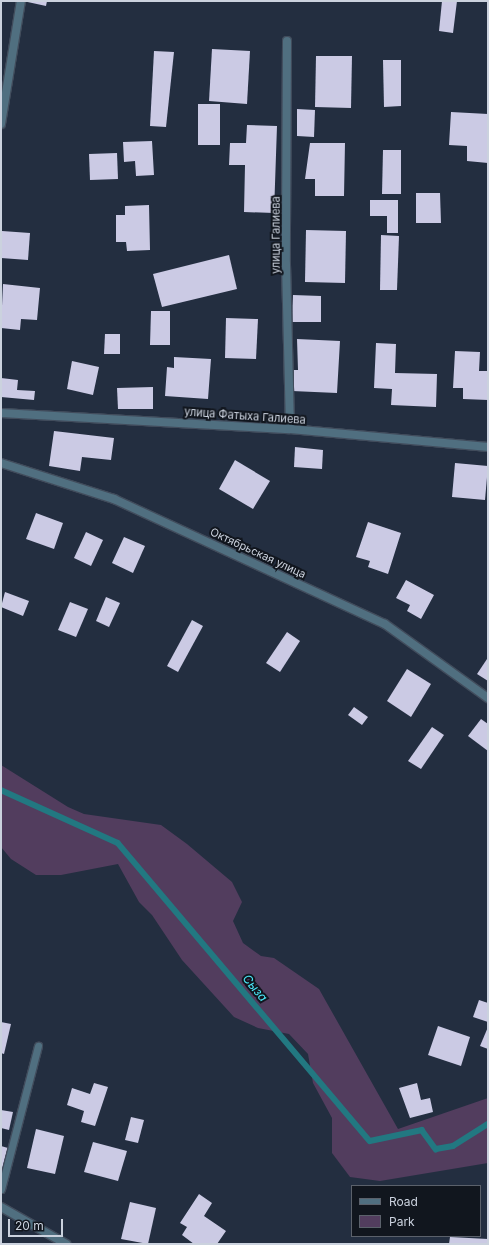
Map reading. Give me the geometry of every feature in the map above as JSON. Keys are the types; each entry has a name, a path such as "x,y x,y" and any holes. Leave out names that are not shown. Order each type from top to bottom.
{"street":[{"path":"1,124 21,1"},
{"name":"улица Галиева","path":"288,41 286,264 290,430"},
{"name":"улица Фатыха Галиева","path":"1,413 290,430 488,447"},
{"name":"Октябрьская улица","path":"1,463 114,499 385,624 488,698"},
{"path":"1,1207 66,1244"}],"lane":[{"path":"1,1189 38,1046"}],"green space":[{"path":"1,765 68,807 84,814 161,825 187,844 232,882 242,902 233,921 243,943 261,956 274,958 319,989 398,1129 488,1098 488,1163 380,1181 350,1177 332,1153 332,1118 313,1083 308,1054 289,1034 258,1028 234,1017 182,960 152,915 139,902 118,864 61,875 36,875 11,859 1,847"}],"building":[{"path":"23,1 47,1 46,6"},
{"path":"442,1 457,1 453,33 439,31"},
{"path":"212,49 250,51 247,104 209,101"},
{"path":"154,51 174,52 166,127 150,126"},
{"path":"316,56 352,56 351,108 315,107"},
{"path":"383,60 401,60 401,106 384,107"},
{"path":"198,104 220,104 220,145 198,145"},
{"path":"297,109 315,110 314,137 297,136"},
{"path":"451,112 488,114 488,163 467,161 467,146 449,145"},
{"path":"247,125 277,126 274,213 244,212 245,165 229,165 230,143 246,143"},
{"path":"152,141 154,175 136,176 135,161 124,162 123,142"},
{"path":"310,143 345,143 344,196 315,196 315,179 305,179"},
{"path":"383,150 401,150 401,194 382,194"},
{"path":"117,153 118,179 90,180 89,154"},
{"path":"416,193 440,193 441,223 416,223"},
{"path":"370,200 398,200 398,233 387,233 387,216 370,216"},
{"path":"149,205 150,250 127,251 126,242 116,242 116,215 125,215 125,206"},
{"path":"306,230 346,231 345,283 305,282"},
{"path":"2,231 30,233 28,260 1,258"},
{"path":"381,235 399,236 397,290 380,290"},
{"path":"229,255 237,289 162,307 153,274"},
{"path":"3,284 40,288 37,320 21,319 20,330 1,328"},
{"path":"293,295 321,296 321,322 292,322"},
{"path":"151,311 170,311 170,345 150,345"},
{"path":"226,318 258,319 256,359 225,358"},
{"path":"105,334 120,334 120,354 104,354"},
{"path":"297,339 340,341 337,393 292,391 293,370 298,370"},
{"path":"376,343 396,344 395,373 437,374 436,407 391,405 392,389 374,388"},
{"path":"455,351 480,352 479,371 488,371 488,400 463,399 463,388 453,388"},
{"path":"174,357 211,359 208,399 165,396 167,367 174,368"},
{"path":"72,361 99,367 93,395 67,389"},
{"path":"1,378 18,380 17,390 35,391 34,400 1,397"},
{"path":"153,387 153,409 118,409 117,388"},
{"path":"54,431 114,438 111,460 82,457 80,471 49,466"},
{"path":"295,447 323,450 322,469 294,467"},
{"path":"235,460 270,481 253,509 219,489"},
{"path":"455,463 488,466 485,500 452,497"},
{"path":"36,513 63,523 54,549 26,539"},
{"path":"368,522 401,533 388,574 368,567 370,561 356,557"},
{"path":"86,532 103,540 91,566 74,558"},
{"path":"124,537 145,546 133,573 112,563"},
{"path":"406,580 434,595 421,619 407,611 410,605 396,598"},
{"path":"5,592 29,601 23,616 1,607"},
{"path":"106,597 120,603 109,627 96,621"},
{"path":"70,602 88,609 76,637 58,630"},
{"path":"192,620 203,626 178,672 167,666"},
{"path":"287,632 300,641 280,672 266,663"},
{"path":"487,659 488,660 488,681 477,674"},
{"path":"407,669 431,684 411,717 387,701"},
{"path":"354,707 368,717 362,725 348,715"},
{"path":"481,719 488,724 488,751 468,736"},
{"path":"432,727 444,735 421,769 408,761"},
{"path":"479,1000 488,1003 488,1022 473,1017"},
{"path":"1,1022 11,1024 4,1054 1,1053"},
{"path":"438,1026 470,1037 461,1066 428,1055"},
{"path":"488,1027 488,1049 480,1046"},
{"path":"94,1083 108,1087 95,1126 81,1122 84,1111 67,1105 72,1088 90,1094"},
{"path":"417,1083 421,1100 430,1098 433,1112 410,1118 399,1088"},
{"path":"1,1110 13,1112 9,1130 1,1128"},
{"path":"131,1117 144,1120 138,1143 125,1140"},
{"path":"36,1129 64,1136 55,1174 27,1168"},
{"path":"93,1142 127,1151 118,1181 84,1172"},
{"path":"1,1146 8,1148 3,1171 1,1171"},
{"path":"199,1194 212,1203 204,1216 226,1231 217,1244 194,1244 182,1235 187,1227 180,1223"},
{"path":"130,1202 156,1208 148,1244 121,1239"},
{"path":"450,1237 488,1239 488,1244 449,1244"}],"waterway":[{"name":"Сыза","path":"1,790 118,843 370,1141 422,1130 436,1149 453,1146 488,1124"}]}
